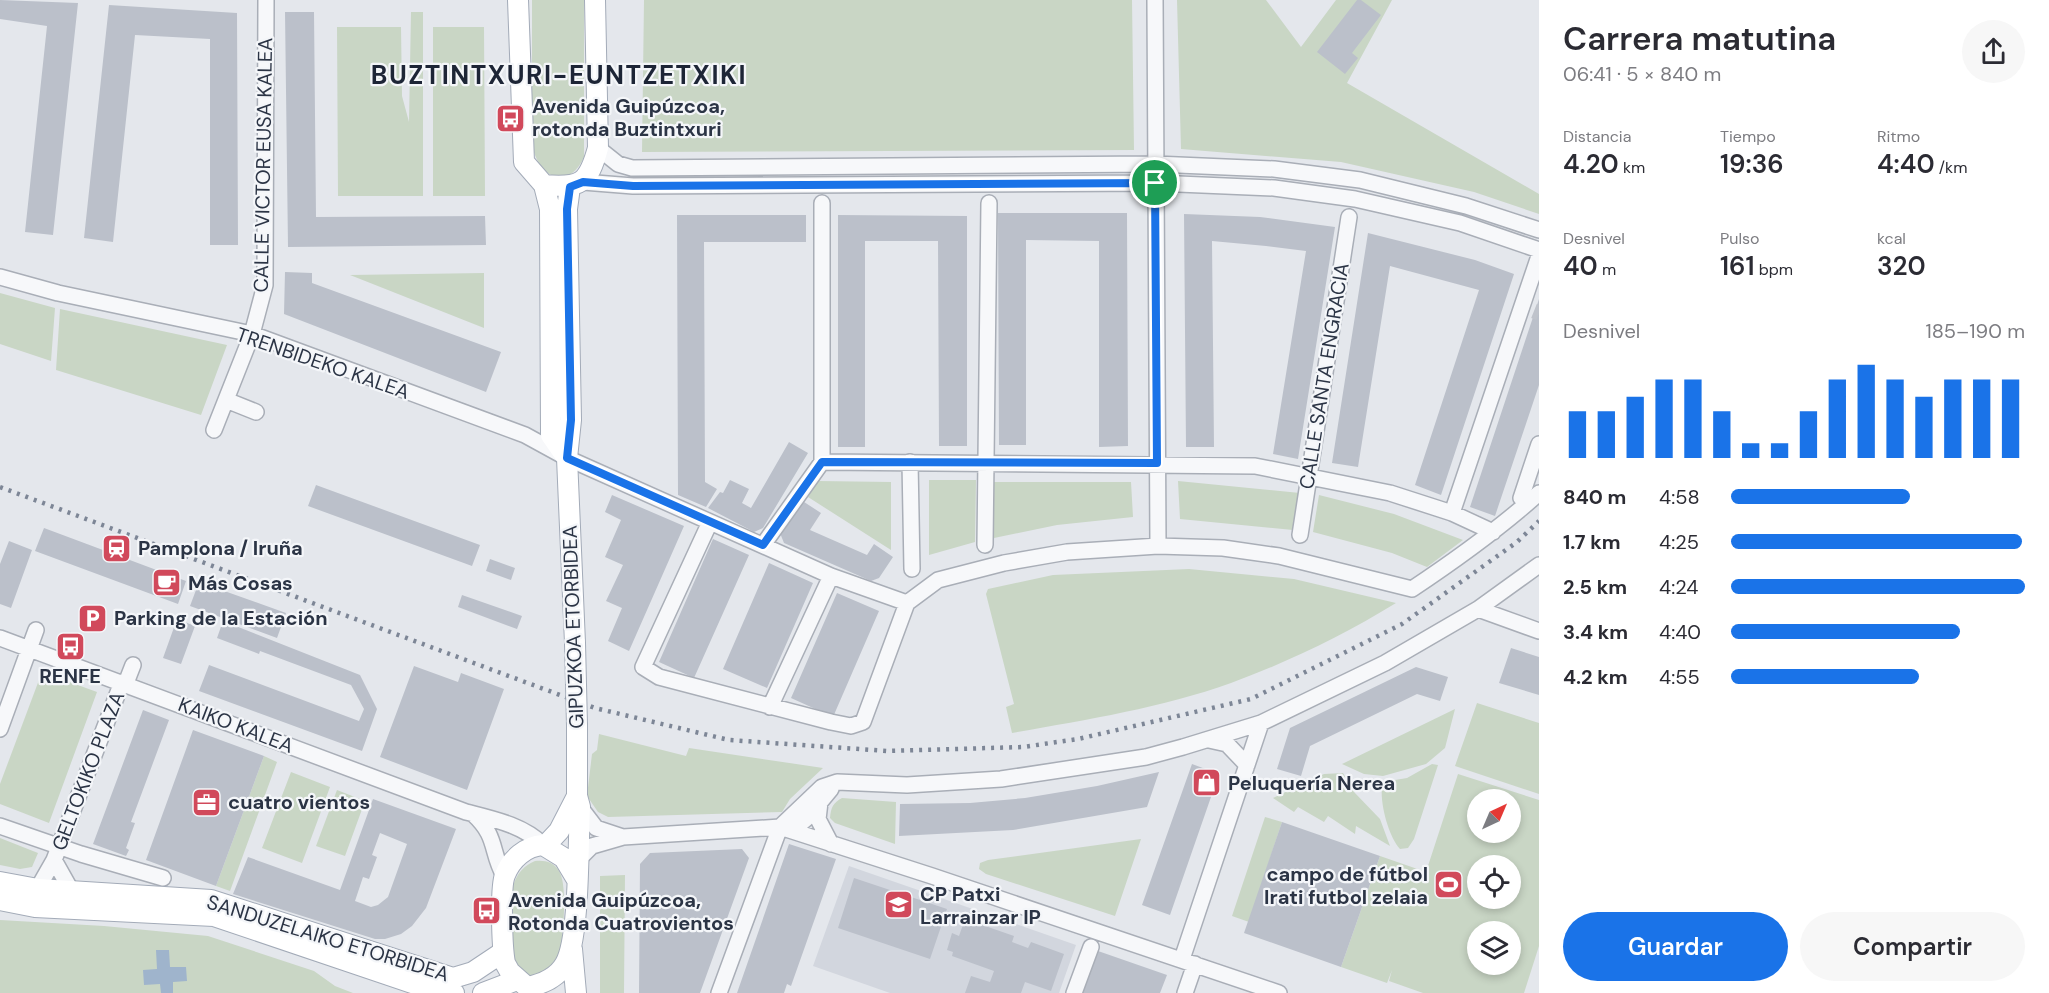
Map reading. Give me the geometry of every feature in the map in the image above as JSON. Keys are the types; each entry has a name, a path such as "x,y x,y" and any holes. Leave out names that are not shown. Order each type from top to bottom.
{"main road":[{"path":"518,0 524,162 544,185 550,209 551,435 567,458"},
{"path":"544,185 576,185 593,166 598,148 595,0"},
{"name":"GIPUZKOA ETORBIDEA","path":"572,949 579,802 567,458 571,420 567,209 576,185"},
{"name":"GIPUZKOA ETORBIDEA","path":"544,845 559,831 579,802"},
{"path":"526,987 510,972 503,952 504,876 520,854 529,848 544,845 577,870"},
{"name":"SANDUZELAIKO ETORBIDEA","path":"0,882 33,898 214,916 435,991 454,993"},
{"name":"SANDUZELAIKO ETORBIDEA","path":"0,900 72,892 211,900 453,978 473,972 503,952"},
{"path":"483,993 526,987 548,981 559,973 572,949"},
{"path":"572,949 576,993"}],"street":[{"name":"CALLE VICTOR EUSA KALEA","path":"214,430 252,334 265,285 266,0"},
{"path":"1155,0 1158,546"},
{"path":"598,148 618,164 632,168 1155,164 1274,169 1360,180 1466,206 1539,230"},
{"path":"576,185 1155,183 1274,188 1355,199 1460,223 1539,250"},
{"path":"985,545 989,202"},
{"path":"763,545 822,462 822,203"},
{"name":"CALLE SANTA ENGRACIA","path":"1299,535 1349,217"},
{"path":"1452,513 1528,309 1539,256"},
{"name":"TRENBIDEKO KALEA","path":"0,277 58,292 252,334 525,435 567,458 831,576 907,603"},
{"path":"226,400 256,412"},
{"path":"1521,498 1539,444"},
{"path":"822,462 1157,463 1256,466 1309,475 1390,494 1452,513 1493,532"},
{"path":"910,462 912,568"},
{"path":"710,522 644,667 659,677 851,726 863,722 907,603 939,580 1004,563 1067,552 1158,546 1223,548 1280,556 1412,589 1493,532 1539,493"},
{"path":"720,993 786,829 813,794 822,787 837,782 907,785 1001,779 1146,757 1208,740 1261,723 1385,663 1478,609 1539,564"},
{"path":"770,707 831,576"},
{"path":"1478,609 1539,631"},
{"path":"0,729 36,630"},
{"name":"KAIKO KALEA","path":"0,638 532,834 544,845"},
{"name":"GELTOKIKO PLAZA","path":"33,898 57,853 133,665"},
{"path":"1185,993 1188,962 1261,723"},
{"path":"1208,740 1227,744 1247,765"},
{"path":"786,829 807,818 837,782"},
{"path":"820,801 819,819 831,844"},
{"path":"579,802 596,828 623,837"},
{"path":"473,814 490,834 498,865 504,876"},
{"path":"0,826 57,853 164,878"},
{"path":"577,870 592,846 623,837 786,829 1279,993"},
{"name":"GELTOKIKO PLAZA","path":"57,853 72,892"},
{"path":"1074,993 1091,947"}],"shaded area":[{"name":"CP Patxi Larrainzar IP","path":"849,866 1076,945 1059,993 890,993 813,966"}],"green space":[{"path":"532,0 584,0 584,157 570,175 562,177 547,173 541,166 532,145"},
{"path":"644,0 1132,0 1134,150 642,152"},
{"path":"1177,0 1266,0 1301,47 1336,0 1392,0 1347,83 1539,194 1539,214 1474,192 1341,162 1181,149"},
{"path":"411,12 423,12 423,196 338,196 337,27 401,27 402,96 409,122"},
{"path":"433,27 484,27 485,196 433,196"},
{"path":"484,273 484,328 350,275"},
{"path":"0,293 55,308 51,361 0,344"},
{"path":"60,309 227,345 201,415 56,370"},
{"path":"929,480 976,480 975,542 929,555"},
{"path":"818,481 891,482 891,550 808,497"},
{"path":"1178,481 1300,493 1293,530 1180,519"},
{"path":"994,482 1131,482 1133,517 1057,525 994,538"},
{"path":"1319,495 1394,514 1463,540 1427,567 1392,553 1313,532"},
{"path":"1189,569 1294,579 1396,603 1315,647 1231,683 1178,700 1012,733 1006,707 1014,704 986,594 988,589 1053,575"},
{"path":"42,672 97,692 49,823 0,804 0,784"},
{"path":"1477,703 1539,723 1539,794 1455,766"},
{"path":"1455,709 1445,748 1426,764 1383,776 1364,774 1342,764"},
{"path":"599,734 686,756 689,748 823,768 790,799 782,812 608,817 598,812 587,796 592,754 597,750"},
{"path":"264,756 277,762 230,891 216,886"},
{"path":"1432,764 1438,765 1414,839 1408,848 1400,849 1385,817 1382,797 1383,782 1407,778"},
{"path":"291,772 330,787 302,863 262,848"},
{"path":"1343,773 1354,792 1380,819 1390,846 1356,826 1355,834 1328,816 1324,822 1298,807 1294,812 1273,798 1324,774"},
{"name":"campo de fútbol Irati futbol zelaia","path":"1458,774 1505,789 1467,789 1467,843 1521,843 1521,794 1539,800 1539,946 1524,993 1423,993 1389,981 1392,970 1387,983 1341,967 1380,856 1426,872"},
{"path":"337,790 365,801 345,856 316,846"},
{"path":"842,798 896,802 895,844 835,823 830,818 831,811"},
{"path":"1265,817 1282,822 1249,922 1232,916"},
{"path":"0,838 38,853 32,867 20,869 0,865"},
{"path":"1141,839 1115,916 986,874 979,869 980,863 988,860"},
{"path":"535,861 549,862 557,868 564,889 564,903 558,964 533,978 525,975 512,960 510,904 516,878 524,868"},
{"path":"625,875 624,993 600,993 600,876"},
{"path":"0,920 104,926 208,936 314,971 335,986 353,993 0,993"}],"water":[{"path":"156,950 169,950 170,967 186,967 187,981 173,982 173,993 161,993 160,984 144,985 143,970 157,969"}],"building":[{"path":"0,0 78,3 53,235 25,232 47,26 0,19"},
{"path":"1357,0 1361,0 1381,15 1352,53 1358,58 1345,74 1317,52"},
{"path":"109,5 237,13 238,245 210,245 210,39 135,35 113,242 84,238"},
{"path":"285,12 314,12 316,217 485,216 486,245 288,247"},
{"path":"998,213 1127,213 1128,446 1099,447 1099,241 1026,240 1026,445 999,445"},
{"path":"1184,214 1260,217 1335,227 1298,459 1273,454 1306,251 1266,246 1212,241 1214,447 1186,447"},
{"path":"677,215 806,215 806,242 704,242 705,482 717,489 706,507 678,495"},
{"path":"838,215 967,216 967,446 939,446 938,241 865,241 865,447 838,447"},
{"path":"1368,233 1475,260 1514,274 1441,495 1415,485 1479,290 1390,266 1358,467 1332,463"},
{"path":"285,272 312,273 312,283 501,352 486,392 284,314"},
{"path":"1539,299 1539,385 1495,516 1470,507"},
{"path":"789,442 808,453 763,528 754,532 708,508 720,492 723,493 730,480 749,489 742,503 751,508"},
{"path":"316,485 480,545 472,566 308,506"},
{"path":"612,495 684,526 629,651 608,641 622,608 606,601 623,565 605,557 621,520 605,512"},
{"path":"801,500 821,513 810,530 867,555 874,544 893,557 879,578 871,581 784,543 780,533"},
{"name":"Pamplona / Iruña","path":"44,528 186,581 178,604 35,551"},
{"path":"713,539 749,555 694,678 659,662"},
{"path":"9,541 32,550 11,608 0,604 0,564"},
{"path":"490,559 515,568 511,580 486,571"},
{"path":"769,563 813,583 767,688 723,669"},
{"path":"199,582 286,613 277,638 190,606"},
{"path":"837,593 879,611 833,717 791,698"},
{"path":"462,595 522,616 517,629 458,607"},
{"path":"177,619 195,626 181,664 163,658"},
{"path":"223,621 360,675 377,709 362,751 199,691 209,665 359,721 364,709 351,685 260,651 259,654 217,638"},
{"path":"1511,648 1539,657 1539,695 1499,683"},
{"path":"414,666 458,682 461,673 504,689 467,790 380,757"},
{"path":"1416,667 1448,677 1440,701 1417,694 1310,746 1301,776 1277,769 1290,728"},
{"path":"143,710 169,720 131,822 135,823 126,848 129,850 126,856 93,844"},
{"path":"193,730 264,756 216,886 146,860"},
{"path":"1192,764 1219,774 1170,915 1142,905"},
{"path":"1159,772 1147,807 1013,830 899,836 900,804 970,803 1025,798 1097,786"},
{"path":"373,799 456,829 426,908 412,926 401,934 385,939 375,939 233,894 248,857 340,890","holes":["380,833 407,844 388,897 378,905 371,907 355,901 363,877 369,879 377,857 372,855"]},
{"path":"1282,822 1380,856 1341,967 1244,933"},
{"path":"789,844 836,859 791,986 787,984 784,993 737,993"},
{"path":"742,849 749,858 700,993 639,993 640,864 650,853"},
{"path":"854,878 947,909 930,959 838,928"},
{"path":"965,919 1014,936 1012,942 1028,948 1031,942 1064,954 1051,991 1025,982 1021,993 965,993 971,976 990,982 994,971 952,956 953,952 947,950 952,933 959,936"},
{"path":"1098,951 1167,975 1160,993 1081,993"}],"tunnel":[{"path":"1534,311 1539,313"}],"railway":[{"path":"0,487 595,708 729,740 887,751 1023,747 1078,739 1251,699 1402,624 1517,542 1539,521"}],"place":[{"name":"Avenida Guipúzcoa, rotonda Buztintxuri","path":"511,118"},
{"name":"Pamplona / Iruña","path":"117,548"},
{"name":"Más Cosas","path":"167,583"},
{"name":"Parking de la Estación","path":"93,618"},
{"name":"RENFE","path":"70,646"},
{"name":"Peluquería Nerea","path":"1207,783"},
{"name":"cuatro vientos","path":"207,802"},
{"name":"campo de fútbol Irati futbol zelaia","path":"1449,885"},
{"name":"CP Patxi Larrainzar IP","path":"899,905"},
{"name":"Avenida Guipúzcoa, Rotonda Cuatrovientos","path":"487,911"}],"district":[{"name":"BUZTINTXURI-EUNTZETXIKI","path":"559,75"}],"route":[{"path":"583,182 633,186 1155,183 1157,463 822,462 763,545 567,458 571,420 567,209 570,187 583,182"}]}
